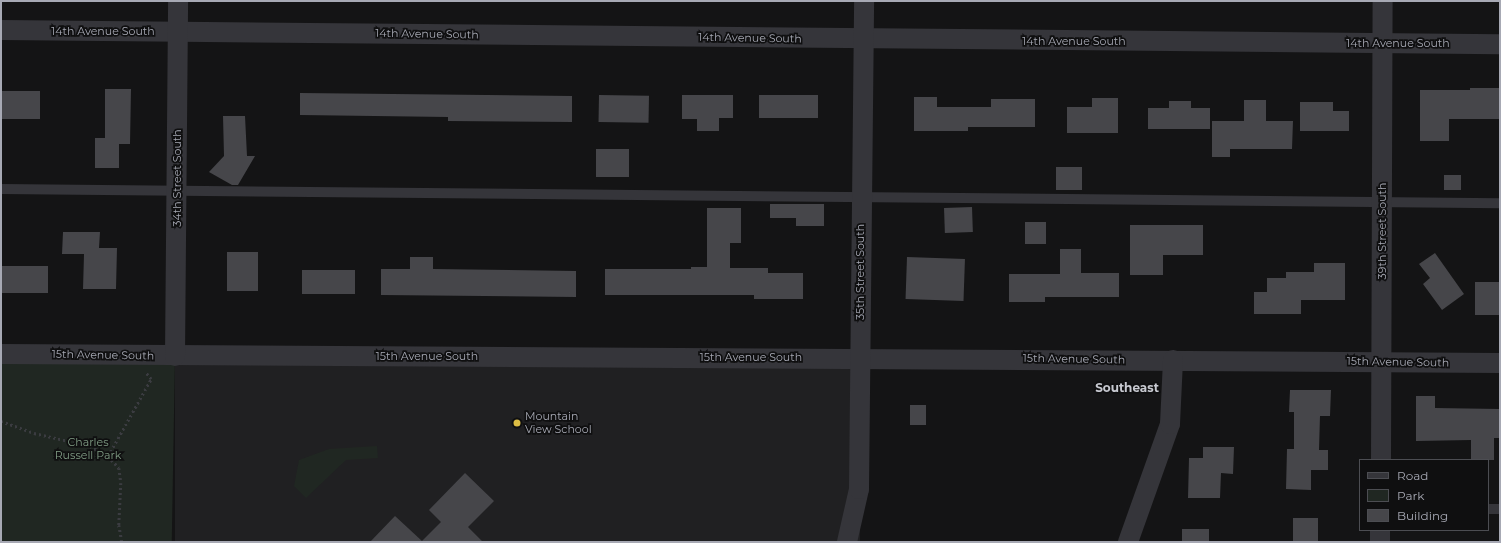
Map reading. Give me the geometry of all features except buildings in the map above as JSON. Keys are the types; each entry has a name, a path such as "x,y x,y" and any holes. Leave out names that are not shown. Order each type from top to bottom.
{"street":[{"name":"34th Street South","path":"175,356 178,1"},
{"name":"35th Street South","path":"847,542 859,489 864,1"},
{"name":"39th Street South","path":"1381,459 1383,1"},
{"name":"14th Avenue South","path":"1,30 863,40 1500,44"},
{"name":"15th Avenue South","path":"1,354 1500,363"},
{"path":"1128,542 1170,424 1173,360"},
{"path":"1380,531 1380,542"}],"lane":[{"path":"1,189 1500,203"},
{"path":"1489,508 1500,509"}],"path":[{"path":"108,456 151,379 145,372 145,355"},
{"path":"1,421 34,433 90,446 108,456 119,468 121,483 119,525 122,542"}],"shaded area":[{"name":"Mountain View School","path":"175,356 860,356 860,542 175,542"}],"green space":[{"name":"Charles Russell Park","path":"1,354 175,357 172,542 1,542"},
{"path":"377,446 378,458 346,460 306,498 294,486 299,460 329,449"}],"place":[{"name":"Mountain View School","path":"517,423"}],"district":[{"name":"Southeast","path":"1127,388"}]}
